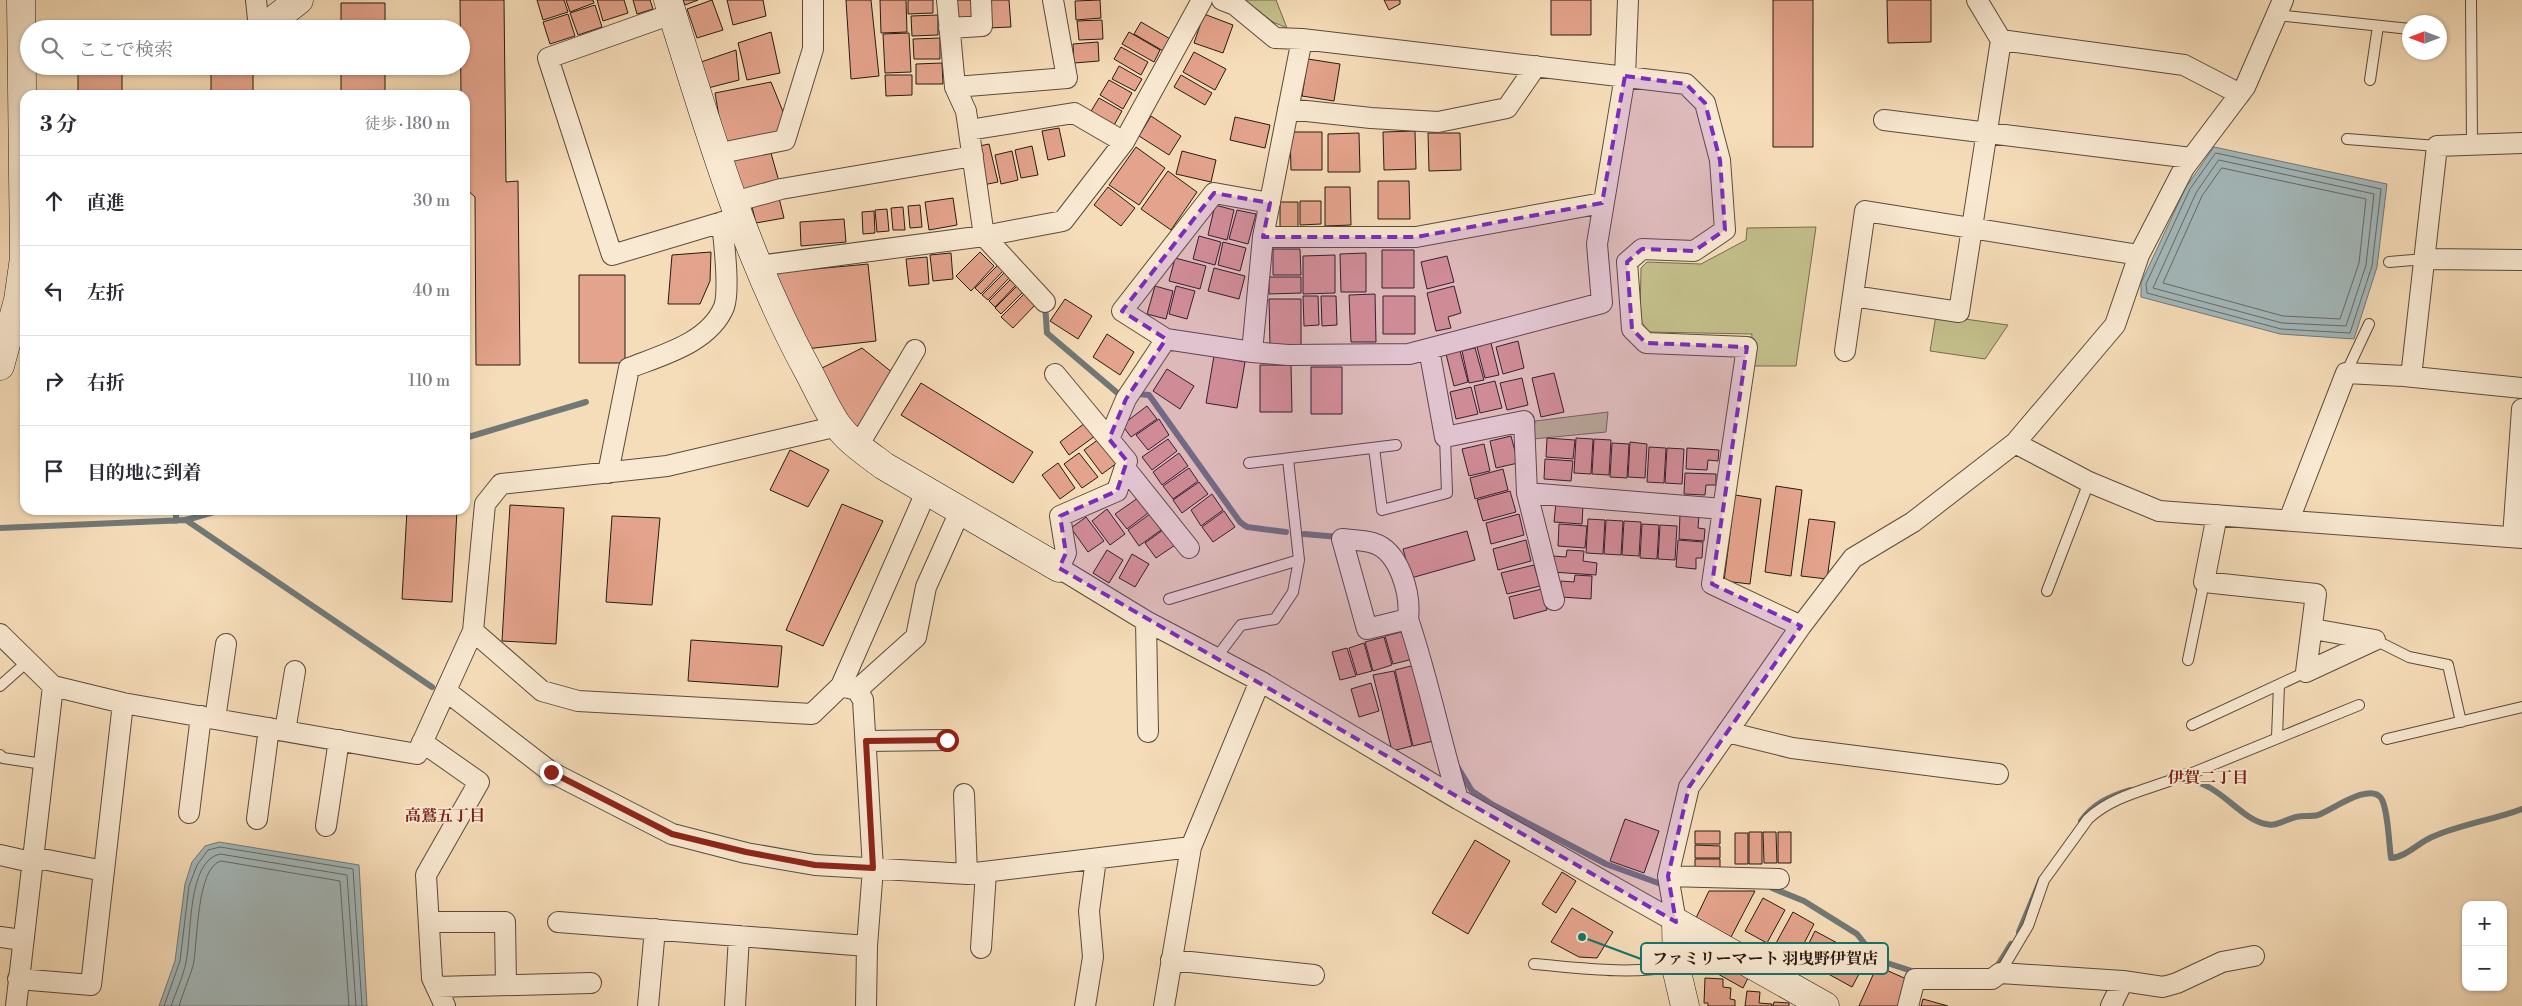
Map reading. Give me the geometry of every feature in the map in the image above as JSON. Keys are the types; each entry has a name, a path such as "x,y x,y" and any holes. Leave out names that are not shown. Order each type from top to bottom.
{"street":[{"path":"21,0 23,20"},
{"path":"256,0 259,20"},
{"path":"272,20 299,0"},
{"path":"716,154 785,140 813,49 813,0"},
{"path":"947,0 955,87 966,110 984,236 1045,302"},
{"path":"950,28 982,26 981,0"},
{"path":"955,87 1067,78 1053,0"},
{"path":"758,266 984,236 1063,221 1124,142 1202,0"},
{"path":"1222,0 1235,5 1275,38 1302,39 1686,84 1705,103 1720,160 1725,230 1694,251 1642,249 1627,262 1632,329 1646,343 1747,347 1712,584 1801,626"},
{"path":"1270,203 1214,193 1122,311 1166,339 1252,352 1288,355 1409,354 1602,303 1597,244 1602,203 1624,76 1628,0"},
{"path":"1853,296 1959,312 2001,40 1977,0"},
{"path":"973,156 781,189 732,214 612,255 548,58 670,7 716,154 732,214 794,344 838,426 858,446 884,466 961,509 1146,621 1260,681 1458,799 1825,1006"},
{"path":"1685,1006 1677,966 1676,922 1668,876 1690,788 1801,626 1853,558 1913,522 2015,443 2116,325 2139,255 2191,158 2245,87 2279,8"},
{"path":"1252,352 1264,237 1302,39"},
{"path":"2001,40 2184,65 2240,94"},
{"path":"1288,108 1371,118 1438,122 1507,108 1536,66"},
{"path":"25,75 25,90"},
{"path":"969,130 1074,113 1124,142"},
{"path":"1884,120 1986,131 2191,158"},
{"path":"2410,377 2425,259 2436,146 2522,142"},
{"path":"1264,237 1416,237 1602,203"},
{"path":"1845,352 1865,211 2139,255"},
{"path":"608,472 629,368 686,345 713,324 724,306 732,214"},
{"path":"2425,259 2522,260"},
{"path":"0,366 20,286"},
{"path":"1109,439 1126,398 1166,339"},
{"path":"1430,349 1445,437 1524,421 1527,493 1554,600"},
{"path":"858,446 915,350"},
{"path":"2289,520 2346,373 2522,388"},
{"path":"1055,374 1127,461 1117,491 1060,516 1066,553 1059,568"},
{"path":"2015,443 2089,482 2159,511 2517,538 2522,409"},
{"path":"0,634 53,686 123,703 417,754 473,631 485,504 501,484 667,466 838,426"},
{"path":"1124,468 1189,548"},
{"path":"849,688 927,490"},
{"path":"1527,493 1723,509"},
{"path":"473,631 542,691 578,701 812,714 916,636 926,588 961,509"},
{"path":"2217,515 2204,582 2316,594 2306,672"},
{"path":"1408,619 1367,629 1342,539 1374,543 1388,552 1402,575 1410,604 1408,619 1422,663 1435,721 1458,799"},
{"path":"1146,621 1148,732"},
{"path":"2313,629 2375,640"},
{"path":"2306,672 2375,640"},
{"path":"189,813 208,718 226,644"},
{"path":"257,819 277,730 295,671"},
{"path":"1164,1006 1191,847 1260,681"},
{"path":"16,1006 22,940 53,686"},
{"path":"849,688 864,700 873,868 867,946 866,1006"},
{"path":"446,690 551,772 672,834 746,852 815,865 976,873 1191,847"},
{"path":"18,978 91,986 123,703"},
{"path":"1727,732 1792,748 1998,774"},
{"path":"326,826 339,740"},
{"path":"866,741 947,740"},
{"path":"422,742 479,782 426,875 432,978 445,1006"},
{"path":"964,794 976,873 981,948"},
{"path":"0,855 104,871"},
{"path":"1085,1006 1093,957 1089,911 1096,859"},
{"path":"1668,876 1779,879"},
{"path":"429,922 505,922 506,985"},
{"path":"558,922 867,946"},
{"path":"648,1006 655,930"},
{"path":"735,1006 738,936"},
{"path":"0,937 22,940"},
{"path":"1908,1006 1916,979 1992,979 2000,973 2123,981 2163,987 2177,983 2222,962 2254,956"},
{"path":"1171,960 1314,975"},
{"path":"2111,1006 2123,981"},
{"path":"436,987 591,983"}],"lane":[{"path":"2471,0 2472,144"},
{"path":"2279,8 2378,26 2402,28"},
{"path":"2370,80 2378,26"},
{"path":"2347,139 2436,146"},
{"path":"2389,262 2425,259"},
{"path":"2346,373 2369,324"},
{"path":"1374,448 1382,510 1447,493 1445,437"},
{"path":"1250,463 1396,445"},
{"path":"1216,658 1241,625 1275,619 1293,592 1299,560 1288,459"},
{"path":"2047,591 2089,482"},
{"path":"1169,598 1299,560"},
{"path":"2188,660 2204,582"},
{"path":"2375,640 2409,658 2448,665 2461,722"},
{"path":"0,686 27,662"},
{"path":"2192,725 2306,672"},
{"path":"2277,737 2279,685"},
{"path":"2000,973 2028,926 2044,880 2096,811 2105,804 2169,781 2175,776 2190,774 2359,705"},
{"path":"2387,739 2522,708"},
{"path":"0,755 3,758 43,764"},
{"path":"1534,964 1632,971 1651,971 1677,966"}],"highlighted area":[{"path":"1625,76 1686,84 1705,103 1720,160 1725,230 1694,251 1642,249 1627,262 1632,329 1646,343 1747,347 1712,584 1801,626 1689,787 1668,876 1676,922 1059,568 1066,553 1060,516 1117,491 1127,461 1109,439 1126,399 1166,339 1122,311 1214,193 1270,203 1263,237 1416,237 1602,203"}],"shaded area":[{"path":"1245,0 1276,0 1287,28 1273,22"},
{"path":"1816,227 1796,366 1749,366 1752,334 1649,332 1640,320 1641,268 1647,262 1701,264 1746,240 1747,228"},
{"path":"1936,315 2008,325 1985,359 1930,351"},
{"path":"1608,412 1606,432 1533,439 1535,421"}],"water":[{"path":"2214,147 2387,184 2377,267 2354,339 2280,334 2141,297 2141,283 2186,187"},
{"path":"219,842 359,865 367,1006 159,1006 175,961 185,884 192,862 205,846"}],"building":[{"path":"460,0 504,0 506,182 518,181 520,365 476,365 475,197 470,192 470,90 461,90 461,75 470,75 470,20 460,20"},
{"path":"537,0 564,0 568,12 543,20"},
{"path":"566,0 593,0 594,3 570,12"},
{"path":"597,0 624,0 628,13 603,21"},
{"path":"633,0 650,0 653,9 637,14"},
{"path":"683,0 698,0 685,5"},
{"path":"712,0 723,30 697,38 687,9"},
{"path":"727,0 763,0 766,16 733,25"},
{"path":"846,0 871,0 879,76 851,79"},
{"path":"880,0 906,0 907,32 881,33"},
{"path":"908,0 933,0 933,13 908,14"},
{"path":"955,0 972,0 973,18 956,20"},
{"path":"985,0 1009,0 1011,27 987,28"},
{"path":"1100,0 1101,18 1076,20 1075,1"},
{"path":"1384,0 1400,0 1400,4 1389,10"},
{"path":"1551,0 1591,0 1591,35 1551,35"},
{"path":"1773,0 1813,0 1813,147 1773,147"},
{"path":"1887,0 1931,0 1931,42 1888,43"},
{"path":"341,3 385,3 385,20 341,20"},
{"path":"595,5 602,27 578,35 570,13"},
{"path":"568,14 575,36 550,44 543,22"},
{"path":"1204,14 1233,25 1223,53 1194,43"},
{"path":"938,15 938,35 912,36 911,16"},
{"path":"1102,20 1103,39 1079,40 1077,21"},
{"path":"1141,22 1172,40 1165,52 1134,34"},
{"path":"771,32 780,73 747,80 738,43"},
{"path":"1129,32 1160,50 1154,62 1122,44"},
{"path":"909,33 911,72 885,73 883,34"},
{"path":"940,38 940,59 914,59 913,39"},
{"path":"1098,42 1099,61 1074,63 1073,44"},
{"path":"1121,47 1148,62 1141,75 1114,59"},
{"path":"736,50 739,80 708,88 701,62"},
{"path":"1194,52 1226,69 1215,90 1183,72"},
{"path":"1308,59 1340,64 1334,101 1302,96"},
{"path":"942,63 943,84 916,84 916,64"},
{"path":"1119,66 1142,79 1135,91 1112,79"},
{"path":"78,75 122,75 122,90 78,90"},
{"path":"211,75 253,75 253,90 211,90"},
{"path":"341,75 385,75 385,90 341,90"},
{"path":"885,75 912,75 912,95 886,96"},
{"path":"1181,75 1212,93 1205,105 1174,87"},
{"path":"1109,80 1132,93 1123,109 1100,95"},
{"path":"771,82 786,119 781,136 724,146 715,93"},
{"path":"1099,98 1122,111 1113,127 1090,113"},
{"path":"1151,116 1181,136 1169,155 1139,136"},
{"path":"1235,117 1270,125 1265,148 1230,140"},
{"path":"1059,128 1065,156 1048,160 1042,131"},
{"path":"1415,131 1416,169 1384,170 1383,132"},
{"path":"1290,132 1322,132 1322,170 1291,170"},
{"path":"1359,133 1360,172 1328,172 1328,134"},
{"path":"1428,133 1460,133 1461,170 1429,171"},
{"path":"989,144 998,182 983,185 975,147"},
{"path":"769,146 780,185 736,198 721,156"},
{"path":"1032,146 1038,175 1021,178 1015,150"},
{"path":"1136,147 1165,168 1139,205 1109,185"},
{"path":"1012,151 1018,180 1001,184 995,155"},
{"path":"1182,151 1216,160 1211,182 1176,174"},
{"path":"1168,171 1197,192 1171,230 1141,209"},
{"path":"1378,181 1409,181 1410,219 1378,219"},
{"path":"1108,187 1135,208 1121,226 1094,205"},
{"path":"1325,187 1350,187 1351,225 1325,226"},
{"path":"779,198 784,218 756,223 752,207"},
{"path":"953,198 957,225 929,230 925,202"},
{"path":"1300,201 1321,201 1321,224 1300,225"},
{"path":"1280,202 1298,202 1298,228 1280,228"},
{"path":"920,205 922,227 910,228 908,206"},
{"path":"1215,205 1234,210 1227,240 1208,235"},
{"path":"903,207 905,230 893,230 891,208"},
{"path":"887,209 889,231 877,232 875,210"},
{"path":"1237,210 1256,214 1248,244 1229,239"},
{"path":"874,211 875,233 863,234 862,212"},
{"path":"844,219 846,242 801,246 800,222"},
{"path":"1199,236 1221,242 1215,265 1193,259"},
{"path":"1223,242 1246,248 1240,271 1218,265"},
{"path":"1273,249 1300,249 1301,275 1273,275"},
{"path":"1382,250 1414,250 1414,288 1382,288"},
{"path":"711,252 710,281 700,304 668,304 672,255"},
{"path":"980,252 994,266 971,291 956,276"},
{"path":"951,253 953,279 933,281 930,255"},
{"path":"1366,253 1366,292 1341,292 1340,254"},
{"path":"1335,255 1335,293 1303,294 1303,256"},
{"path":"1447,256 1454,282 1427,289 1421,262"},
{"path":"927,257 929,284 909,286 906,259"},
{"path":"1175,258 1206,266 1200,289 1169,281"},
{"path":"868,264 876,341 806,349 773,273"},
{"path":"998,265 1003,271 981,294 975,288"},
{"path":"1214,268 1245,276 1239,299 1208,291"},
{"path":"1005,272 1010,277 988,300 982,295"},
{"path":"579,275 625,275 625,363 579,363"},
{"path":"1269,277 1301,277 1301,293 1269,294"},
{"path":"1011,279 1017,284 995,307 989,301"},
{"path":"1018,285 1024,291 1001,314 995,308"},
{"path":"1155,286 1173,291 1166,319 1147,314"},
{"path":"1176,286 1195,291 1187,319 1169,314"},
{"path":"1454,286 1461,313 1448,317 1451,328 1436,331 1427,293"},
{"path":"1025,293 1036,304 1013,328 1001,317"},
{"path":"1375,294 1376,342 1351,342 1349,295"},
{"path":"1303,296 1318,296 1319,325 1304,326"},
{"path":"1321,296 1336,296 1337,325 1322,326"},
{"path":"1383,296 1415,296 1415,334 1383,334"},
{"path":"1065,299 1092,316 1078,339 1050,321"},
{"path":"1269,299 1301,299 1301,346 1270,346"},
{"path":"1107,334 1134,352 1120,375 1093,357"},
{"path":"1518,341 1524,368 1503,374 1496,347"},
{"path":"1491,343 1499,375 1485,378 1477,347"},
{"path":"862,348 893,373 858,433 818,370"},
{"path":"1475,348 1484,380 1469,383 1462,351"},
{"path":"1460,351 1468,382 1454,386 1446,354"},
{"path":"1214,356 1245,362 1237,408 1206,403"},
{"path":"1260,365 1291,365 1292,412 1260,412"},
{"path":"1311,367 1342,367 1342,414 1311,414"},
{"path":"1167,369 1194,386 1180,409 1153,391"},
{"path":"1554,373 1564,412 1541,417 1532,378"},
{"path":"1522,378 1528,405 1507,410 1500,383"},
{"path":"1495,381 1502,408 1480,413 1474,386"},
{"path":"921,383 1033,452 1013,483 901,415"},
{"path":"1471,387 1478,414 1456,419 1450,392"},
{"path":"1147,406 1157,419 1131,437 1122,425"},
{"path":"1159,419 1169,435 1148,450 1136,435"},
{"path":"1085,423 1095,436 1069,455 1060,442"},
{"path":"1511,436 1518,463 1496,468 1490,441"},
{"path":"1547,438 1575,440 1573,459 1546,457"},
{"path":"1576,438 1593,439 1591,474 1574,473"},
{"path":"1099,439 1117,463 1102,474 1084,450"},
{"path":"1168,439 1177,451 1152,470 1142,457"},
{"path":"1594,439 1611,440 1609,475 1592,474"},
{"path":"1630,442 1647,444 1645,478 1628,477"},
{"path":"1612,443 1629,444 1627,478 1610,477"},
{"path":"1484,444 1490,471 1469,476 1462,449"},
{"path":"1649,447 1666,448 1664,483 1647,482"},
{"path":"1667,448 1684,449 1682,484 1665,483"},
{"path":"1687,448 1719,450 1718,461 1708,460 1707,470 1686,469"},
{"path":"790,450 829,470 808,507 770,490"},
{"path":"1079,453 1098,477 1082,488 1064,464"},
{"path":"1179,453 1188,466 1162,485 1153,472"},
{"path":"1545,459 1573,461 1571,481 1544,479"},
{"path":"1058,463 1075,488 1060,499 1042,475"},
{"path":"1189,468 1198,481 1173,499 1163,486"},
{"path":"1503,469 1508,490 1475,499 1470,478"},
{"path":"1685,473 1716,474 1716,485 1706,485 1705,495 1684,494"},
{"path":"1199,482 1208,494 1182,513 1173,500"},
{"path":"1776,486 1802,490 1791,576 1765,572"},
{"path":"1510,491 1516,512 1483,521 1477,500"},
{"path":"1212,494 1223,510 1201,526 1191,510"},
{"path":"1735,495 1761,499 1750,584 1724,581"},
{"path":"1138,498 1148,513 1127,529 1115,514"},
{"path":"1556,503 1583,505 1582,524 1554,522"},
{"path":"842,504 883,521 823,646 786,630"},
{"path":"510,505 564,508 556,644 502,641"},
{"path":"1107,509 1125,534 1110,545 1092,521"},
{"path":"1224,511 1235,527 1213,542 1202,527"},
{"path":"1150,514 1161,530 1139,546 1128,530"},
{"path":"1519,514 1524,535 1491,544 1486,523"},
{"path":"1680,514 1699,515 1698,528 1705,529 1704,541 1679,539"},
{"path":"407,515 457,515 452,602 402,599"},
{"path":"612,516 660,518 652,605 606,602"},
{"path":"1086,517 1104,541 1088,552 1071,528"},
{"path":"1588,519 1605,520 1603,554 1586,553"},
{"path":"1809,519 1835,522 1827,579 1801,576"},
{"path":"1606,520 1623,521 1621,555 1604,554"},
{"path":"1624,521 1641,522 1639,556 1622,555"},
{"path":"1559,524 1587,526 1585,548 1558,546"},
{"path":"1642,524 1659,525 1657,559 1640,558"},
{"path":"1660,525 1677,526 1675,560 1658,559"},
{"path":"1167,527 1178,543 1156,558 1145,543"},
{"path":"1467,531 1475,560 1411,578 1403,549"},
{"path":"1526,540 1531,561 1498,570 1493,549"},
{"path":"1678,540 1703,542 1702,558 1696,558 1696,569 1676,567"},
{"path":"1107,550 1123,560 1109,583 1093,573"},
{"path":"1567,550 1584,551 1583,561 1597,563 1596,575 1552,572 1553,556 1566,557"},
{"path":"1132,554 1149,564 1135,587 1119,578"},
{"path":"1534,565 1540,586 1507,594 1501,573"},
{"path":"1575,575 1592,576 1591,599 1561,597 1561,581 1574,582"},
{"path":"1542,589 1547,610 1514,619 1509,597"},
{"path":"1405,631 1413,659 1393,664 1385,636"},
{"path":"1384,637 1392,665 1373,671 1365,642"},
{"path":"691,640 782,646 778,687 688,681"},
{"path":"1364,643 1372,671 1357,675 1349,648"},
{"path":"1347,648 1356,676 1340,680 1332,652"},
{"path":"1415,665 1433,741 1413,746 1395,670"},
{"path":"1394,671 1412,746 1392,751 1373,675"},
{"path":"1371,683 1379,711 1359,717 1351,689"},
{"path":"1625,819 1659,831 1644,873 1610,861"},
{"path":"1695,831 1720,831 1720,844 1695,844"},
{"path":"1749,832 1762,832 1762,864 1749,864"},
{"path":"1763,832 1776,832 1777,863 1764,863"},
{"path":"1778,832 1791,832 1791,863 1778,863"},
{"path":"1735,833 1748,833 1748,864 1735,864"},
{"path":"1475,840 1510,861 1468,934 1432,913"},
{"path":"1695,845 1720,846 1720,858 1695,858"},
{"path":"1695,859 1720,859 1720,872 1695,872"},
{"path":"1562,872 1576,881 1556,913 1542,904"},
{"path":"1709,891 1755,891 1731,937 1696,918"},
{"path":"1763,898 1785,910 1767,943 1745,931"},
{"path":"1572,908 1613,932 1597,958 1579,957 1551,942"},
{"path":"1793,912 1814,924 1797,957 1775,945"},
{"path":"1815,931 1867,959 1852,987 1801,959"},
{"path":"1725,962 1749,976 1743,988 1718,974"},
{"path":"1877,966 1911,981 1900,1006 1859,1006"},
{"path":"1705,978 1723,979 1723,987 1731,988 1730,999 1735,1000 1735,1006 1708,1006 1708,1003 1704,1003"},
{"path":"1747,991 1760,992 1759,1003 1772,1004 1772,1006 1745,1006"},
{"path":"1923,999 1948,1006 1921,1006"},
{"path":"1774,1002 1789,1003 1789,1006 1773,1006"}],"waterway":[{"path":"1045,304 1047,333 1121,396"},
{"path":"1138,394 1149,395 1240,522 1247,527 1286,532"},
{"path":"470,437 586,402"},
{"path":"176,515 176,521"},
{"path":"0,528 186,520 204,515"},
{"path":"186,520 432,687"},
{"path":"1304,534 1339,537"},
{"path":"1457,766 1472,791 1493,805 1606,864 1661,884"},
{"path":"2183,779 2208,787 2256,821 2270,825 2299,816 2318,815 2360,795 2376,794 2381,798 2385,810 2391,858 2402,855 2443,833 2522,809"},
{"path":"2081,821 2102,801 2130,790"},
{"path":"2019,932 2041,879"},
{"path":"1772,888 1804,901 1857,934 1873,954 1884,962 1918,973"},
{"path":"1995,970 2011,944"}],"place":[{"name":"ファミリーマート 羽曳野伊賀店","path":"1582,937"}],"district":[{"name":"伊賀二丁目","path":"2208,778"},
{"name":"高鷲五丁目","path":"445,816"}],"route":[{"path":"551,772 672,834 746,852 815,865 873,868 866,741 947,740"}]}
